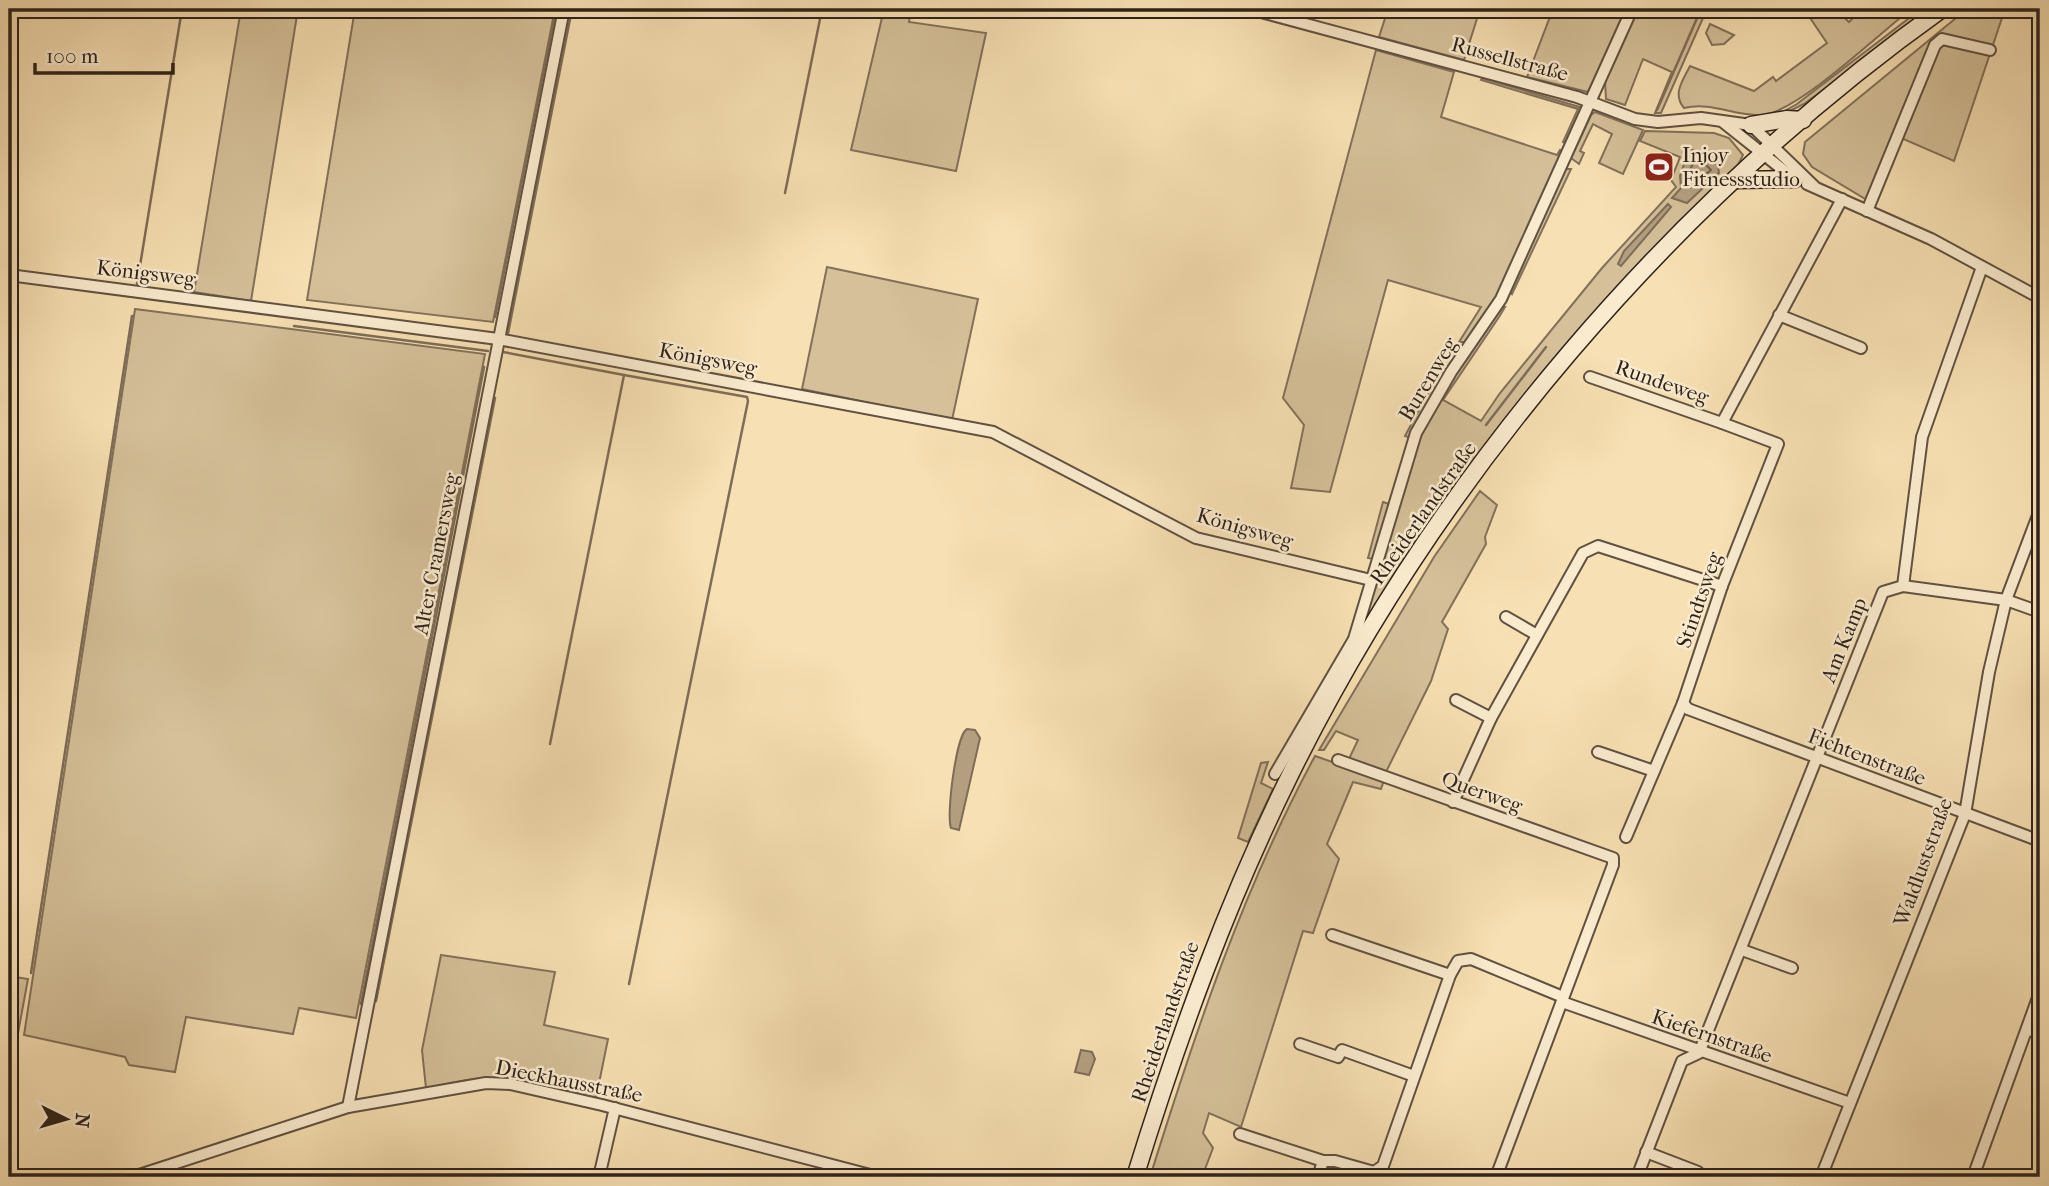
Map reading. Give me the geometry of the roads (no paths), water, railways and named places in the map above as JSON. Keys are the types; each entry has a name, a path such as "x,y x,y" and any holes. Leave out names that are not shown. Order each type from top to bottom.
{"main road":[{"name":"Rheiderlandstraße","path":"1135,1177 1174,1054 1245,871 1300,756 1382,609 1457,496 1560,365 1634,281 1736,180 1803,120 1942,9"},
{"path":"1751,125 1787,119 1803,120"},
{"path":"1736,180 1795,179"}],"street":[{"name":"Alter Cramersweg","path":"348,1107 564,9"},
{"name":"Burenweg","path":"1275,774 1354,639 1416,433 1451,372 1501,299 1632,9"},
{"name":"Russellstraße","path":"1255,10 1590,102 1647,121 1702,118 1751,125"},
{"path":"1867,211 1935,46 1942,39 1990,50"},
{"path":"1721,121 1768,151 1814,186"},
{"path":"1751,125 1768,151 1795,179 1931,239 2040,298"},
{"name":"Rundeweg","path":"1722,423 1842,199"},
{"path":"1982,267 1922,437 1903,586 2006,600 2040,612"},
{"name":"Königsweg","path":"9,275 498,339 993,432 1196,538 1371,580"},
{"path":"1779,315 1861,348"},
{"name":"Rundeweg","path":"1590,377 1776,442"},
{"name":"Stindtsweg","path":"1626,837 1683,704 1722,586 1778,444 1776,442"},
{"name":"Waldluststraße","path":"1821,1177 1965,814 1989,672 2006,600 2040,510"},
{"path":"1453,802 1491,718 1583,553 1598,546 1722,586"},
{"name":"Am Kamp","path":"1637,1177 1682,1061 1699,1053 1883,592 1903,586"},
{"path":"1506,617 1536,635"},
{"path":"1456,700 1491,718"},
{"name":"Fichtenstraße","path":"1683,704 1688,709 1817,759 2040,841"},
{"path":"1598,752 1654,771"},
{"name":"Querweg","path":"1338,760 1613,858 1614,865 1563,1000"},
{"path":"1240,1135 1323,1161 1335,1161 1374,1172 1383,1166 1450,975 1332,934"},
{"path":"1742,950 1792,968"},
{"name":"Kiefernstraße","path":"1450,975 1458,961 1471,959 1563,1000 1699,1053 1850,1104"},
{"path":"1973,1177 2040,992"},
{"path":"1496,1177 1563,1000"},
{"path":"2027,1029 2040,1034"},
{"path":"1300,1044 1338,1057 1342,1050 1414,1076"},
{"name":"Dieckhausstraße","path":"133,1177 348,1107 486,1083 510,1084 615,1108 877,1177"},
{"path":"599,1177 615,1108"},
{"path":"1646,1153 1698,1172"},
{"path":"1318,1177 1323,1161"}],"water":[{"path":"1688,148 1708,156 1718,166 1719,173 1687,203 1672,198 1681,188 1680,176 1687,155 1683,152"},
{"path":"1668,204 1671,207 1621,266 1618,264 1624,251"},
{"path":"967,729 975,730 980,738 959,830 951,828 951,793 959,745"},
{"path":"1081,1050 1092,1052 1095,1059 1089,1075 1075,1072"}],"waterway":[{"path":"137,284 182,9"},
{"path":"495,317 556,9"},
{"path":"508,333 572,9"},
{"path":"785,193 822,9"},
{"path":"1657,110 1701,9"},
{"path":"31,973 132,316"},
{"path":"294,326 488,351"},
{"path":"1486,425 1546,347"},
{"path":"503,352 624,375 550,744"},
{"path":"361,1004 484,367"},
{"path":"624,375 747,397 748,401 629,984"},
{"path":"376,1001 495,398"}],"place":[{"name":"Injoy Fitnessstudio","path":"1659,167"}]}
